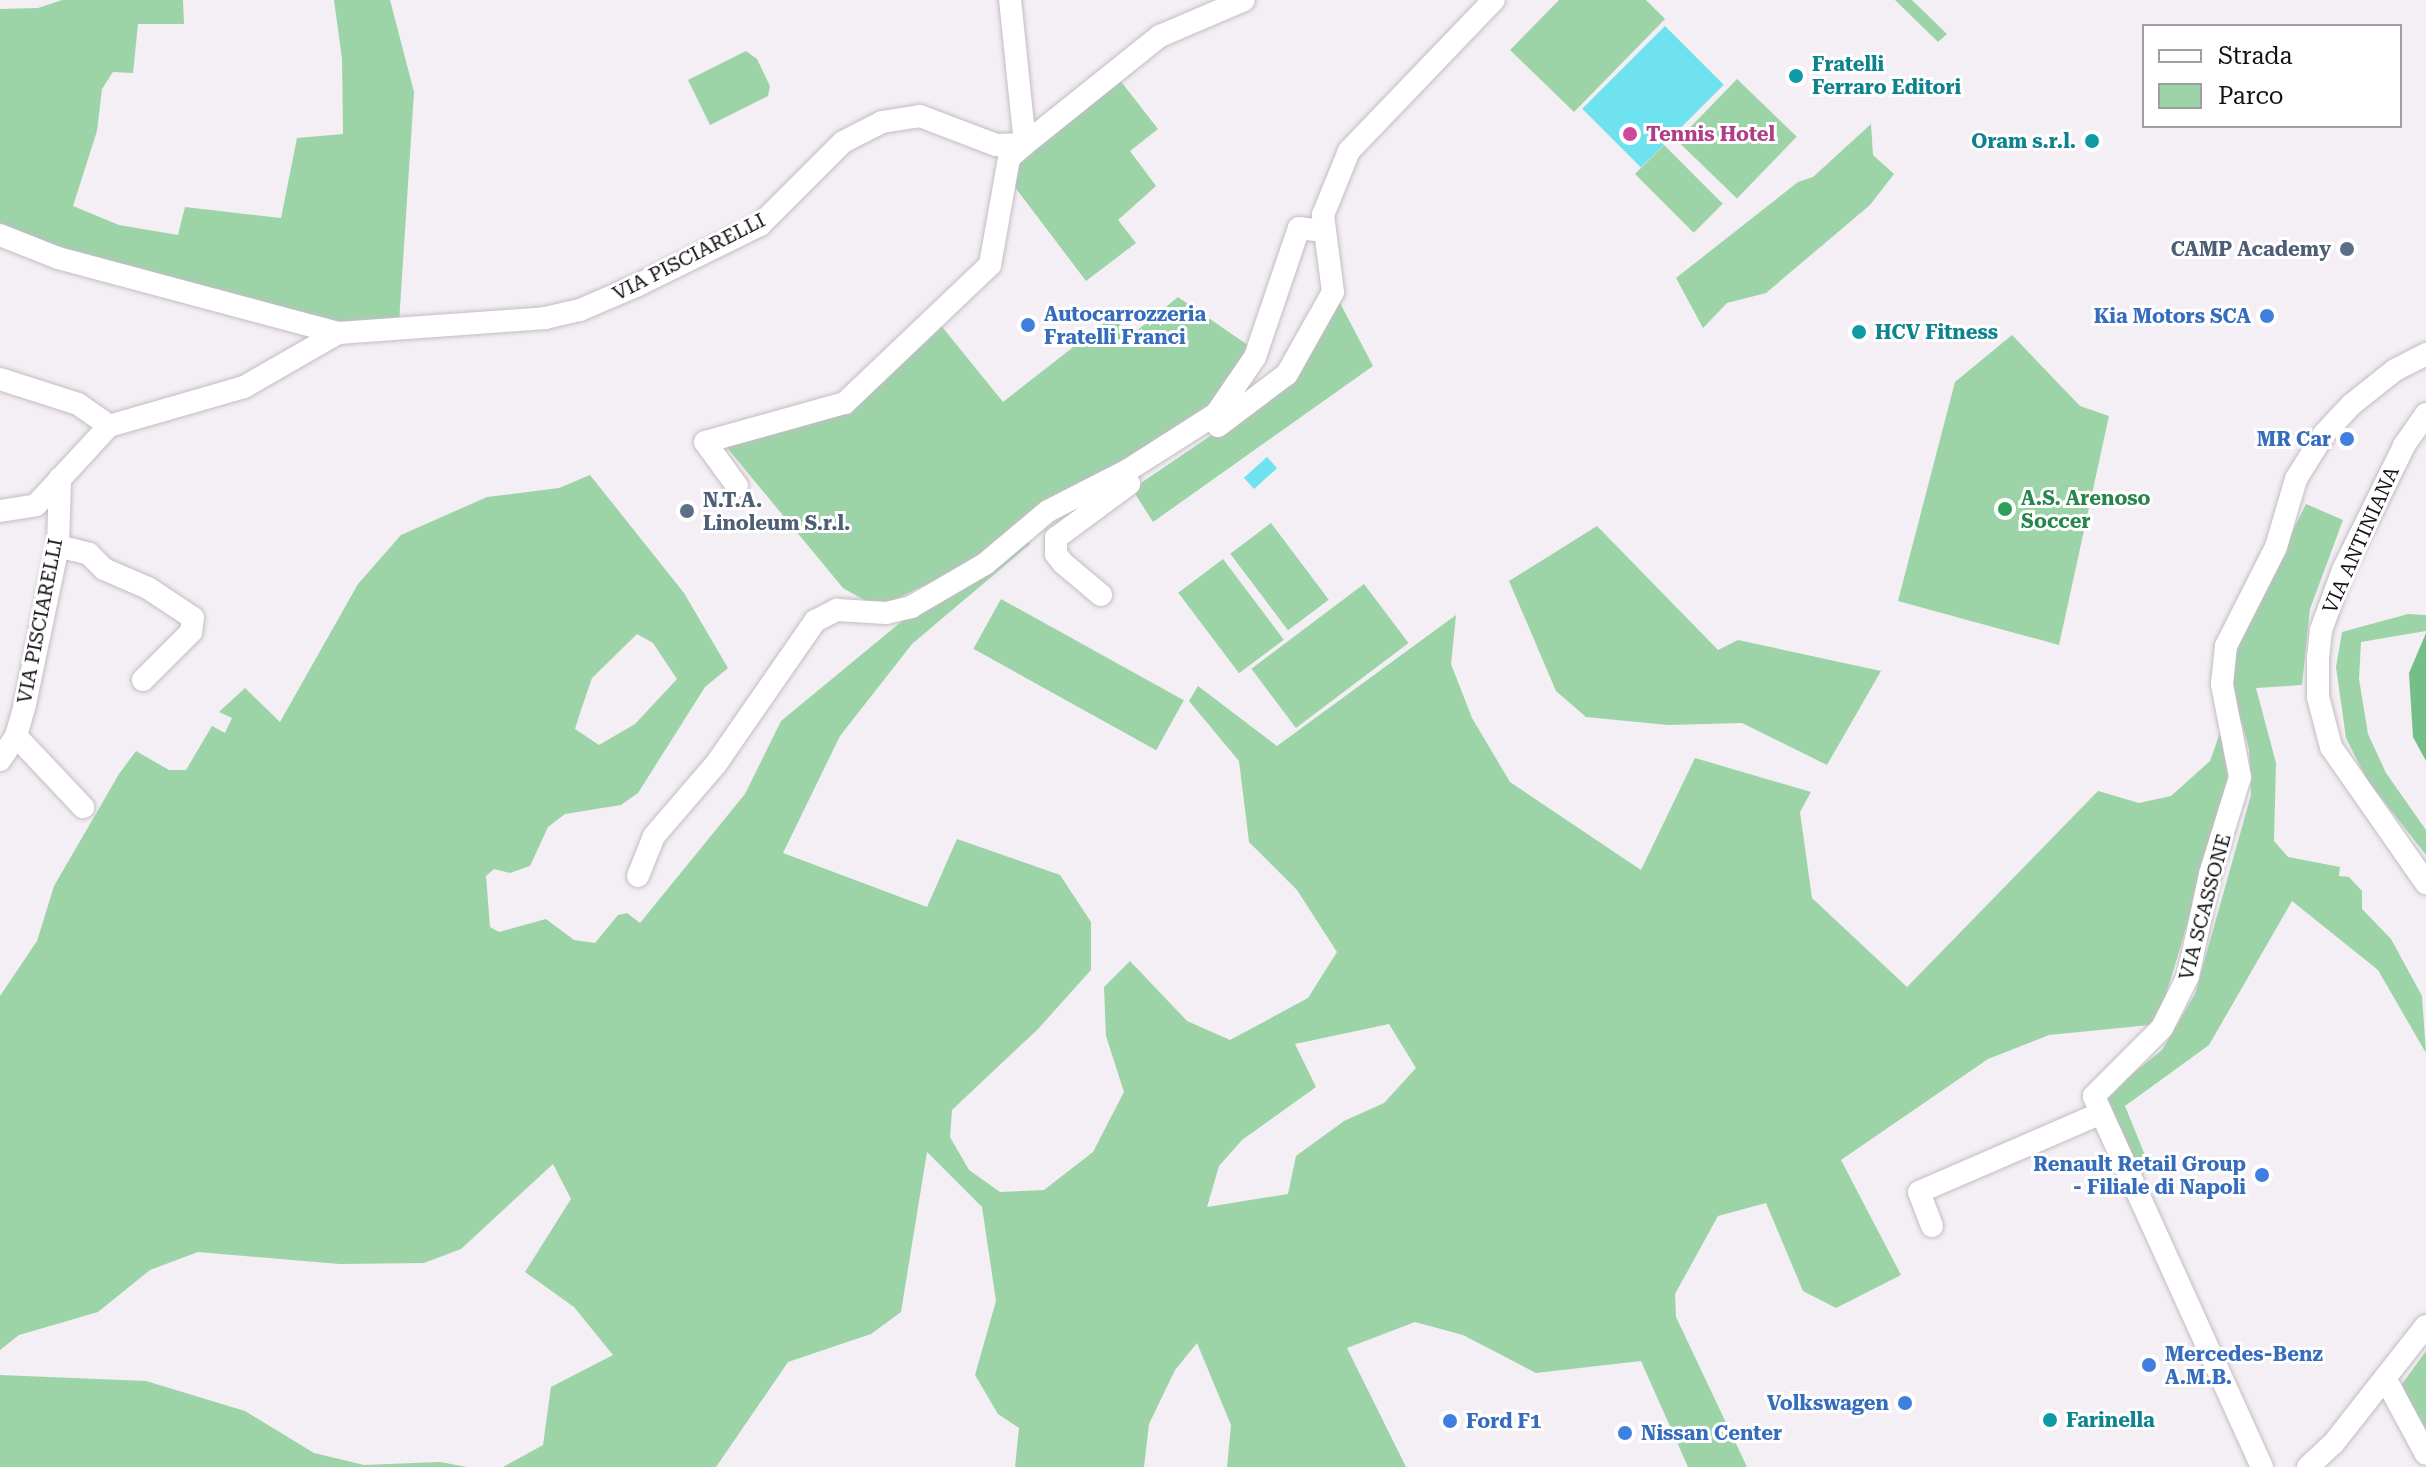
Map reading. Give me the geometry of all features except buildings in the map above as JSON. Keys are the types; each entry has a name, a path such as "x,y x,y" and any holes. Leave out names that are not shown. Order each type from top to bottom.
{"street":[{"path":"1010,0 1025,144"},
{"path":"737,486 705,442 813,416 859,394 990,265 1009,158 1160,36 1244,0"},
{"path":"1101,595 1063,563 1056,554 1056,538 1074,519 1252,404 1287,374 1333,292 1322,231 1328,196 1349,151 1494,0"},
{"name":"VIA PISCIARELLI","path":"0,235 58,258 338,333 444,329 580,310 760,225 843,142 882,122 920,116 996,145 1025,144"},
{"path":"638,876 654,836 716,764 815,621 837,610 886,613 911,607 985,564 1048,511 1128,470 1216,414 1255,357 1299,228 1322,231"},
{"name":"VIA PISCIARELLI","path":"109,426 244,387 338,333"},
{"name":"VIA SCASSONE","path":"2099,1114 2098,1090 2162,1028 2188,976 2210,874 2240,777 2222,684 2226,646 2276,547 2296,479 2324,434 2351,405 2395,370 2426,354"},
{"path":"0,379 78,404 109,426 29,510 0,511"},
{"name":"VIA ANTINIANA","path":"2426,414 2379,494 2331,601 2321,630 2318,680 2321,715 2344,773 2426,883"},
{"name":"VIA PISCIARELLI","path":"0,760 16,736 58,546 60,477"},
{"path":"58,546 89,554 104,569 148,588 193,618 191,632 143,680"},
{"path":"16,736 83,807"},
{"path":"1932,1226 1919,1192 2099,1114 2262,1467"},
{"path":"2308,1467 2426,1326"},
{"path":"2385,1378 2426,1454"}],"green space":[{"path":"62,0 183,0 184,24 138,24 133,73 113,72 102,89 97,131 73,206 119,225 178,235 185,207 281,218 297,138 343,134 342,59 334,0 390,0 414,92 399,323 353,325 54,251 0,229 0,9 38,8"},
{"path":"1559,0 1646,0 1665,19 1574,112 1510,50"},
{"path":"1895,0 1912,0 1947,34 1938,42"},
{"path":"746,51 757,59 770,86 768,96 710,125 688,80"},
{"path":"1119,79 1158,129 1130,151 1156,186 1118,220 1136,243 1086,281 1011,182 1018,163"},
{"path":"1737,79 1797,137 1737,199 1677,141"},
{"path":"1871,124 1873,155 1894,174 1870,205 1766,293 1727,303 1703,328 1676,278 1798,182 1813,177"},
{"path":"1664,145 1723,204 1694,233 1635,174"},
{"path":"1178,297 1255,350 1230,395 971,562 891,602 866,601 843,588 724,444 824,419 939,323 1003,402 1113,316 1129,337"},
{"path":"1339,301 1373,366 1153,522 1132,489 1274,393"},
{"name":"A.S. Arenoso Soccer","path":"2012,335 2080,406 2109,416 2059,645 1898,601 1955,382"},
{"path":"590,475 684,593 728,668 705,687 638,793 621,805 565,814 548,827 530,866 510,873 494,869 486,876 490,927 499,932 546,919 574,940 595,943 618,915 627,913 640,923 745,794 781,721 918,608 1024,536 1030,544 912,644 840,736 783,853 927,907 957,839 1060,875 1091,922 1091,970 1038,1029 952,1110 950,1137 969,1170 1000,1192 1044,1190 1093,1152 1124,1092 1106,1036 1104,987 1130,961 1187,1021 1230,1040 1308,998 1337,952 1297,890 1249,842 1239,761 1189,701 1198,686 1277,746 1456,615 1451,664 1472,718 1510,782 1641,870 1695,758 1811,792 1800,812 1812,898 1907,987 2098,791 2139,803 2171,796 2210,761 2225,719 2233,749 2228,790 2165,998 2150,1025 2049,1035 1988,1059 1841,1160 1901,1275 1836,1308 1803,1291 1766,1203 1718,1216 1675,1294 1676,1317 1747,1467 1688,1467 1641,1361 1536,1373 1463,1335 1415,1322 1347,1348 1406,1467 1227,1467 1231,1425 1197,1343 1175,1370 1149,1424 1144,1467 1015,1467 1019,1428 998,1414 975,1375 996,1301 982,1207 927,1152 901,1312 871,1334 788,1362 716,1467 503,1467 543,1445 551,1387 613,1355 574,1307 525,1272 571,1199 553,1164 461,1249 424,1263 340,1264 198,1252 150,1270 98,1312 19,1335 0,1350 0,996 37,941 54,886 119,774 136,751 169,770 186,770 212,726 225,733 232,718 219,712 245,688 280,722 358,584 401,535 487,497 559,488","holes":["637,634 653,643 677,679 635,724 599,745 575,729 581,710 592,678","1389,1024 1416,1068 1384,1103 1344,1121 1296,1156 1288,1194 1207,1207 1219,1166 1242,1140 1316,1087 1295,1044"]},
{"path":"2306,504 2343,520 2310,609 2302,685 2256,688 2276,763 2274,841 2288,857 2340,867 2339,876 2349,877 2362,891 2362,909 2391,939 2422,996 2426,1053 2378,970 2292,901 2209,1045 2125,1106 2151,1170 2142,1174 2106,1101 2111,1091 2162,1050 2195,994 2251,795 2249,749 2232,689 2232,654"},
{"path":"1271,523 1329,600 1288,630 1230,554"},
{"path":"1597,526 1718,650 1738,640 1881,671 1827,765 1742,723 1668,725 1586,717 1556,691 1509,581"},
{"path":"1223,559 1284,640 1239,673 1178,593"},
{"path":"1364,584 1409,643 1296,728 1251,669"},
{"path":"1001,599 1184,700 1156,750 973,649"},
{"path":"2408,614 2426,615 2426,631 2361,642 2359,679 2368,734 2386,773 2426,830 2426,855 2367,780 2346,738 2336,667 2342,632"},
{"path":"2426,633 2426,761 2413,737 2409,673"},
{"path":"2426,1351 2426,1443 2402,1384"},
{"path":"0,1375 146,1381 245,1411 314,1453 364,1465 440,1462 467,1467 0,1467"}],"water":[{"path":"1665,26 1724,85 1641,167 1582,109"},
{"path":"1267,457 1277,468 1254,489 1244,478"}],"place":[{"name":"Fratelli Ferraro Editori","path":"1796,76"},
{"name":"Tennis Hotel","path":"1630,134"},
{"name":"Oram s.r.l.","path":"2092,141"},
{"name":"CAMP Academy","path":"2347,249"},
{"name":"Kia Motors SCA","path":"2267,316"},
{"name":"Autocarrozzeria Fratelli Franci","path":"1028,325"},
{"name":"HCV Fitness","path":"1859,332"},
{"name":"MR Car","path":"2347,439"},
{"name":"A.S. Arenoso Soccer","path":"2005,509"},
{"name":"N.T.A. Linoleum S.r.l.","path":"687,511"},
{"name":"Renault Retail Group - Filiale di Napoli","path":"2262,1175"},
{"name":"Mercedes-Benz A.M.B.","path":"2149,1365"},
{"name":"Volkswagen","path":"1905,1403"},
{"name":"Farinella","path":"2050,1420"},
{"name":"Ford F1","path":"1450,1421"},
{"name":"Nissan Center","path":"1625,1433"}]}
